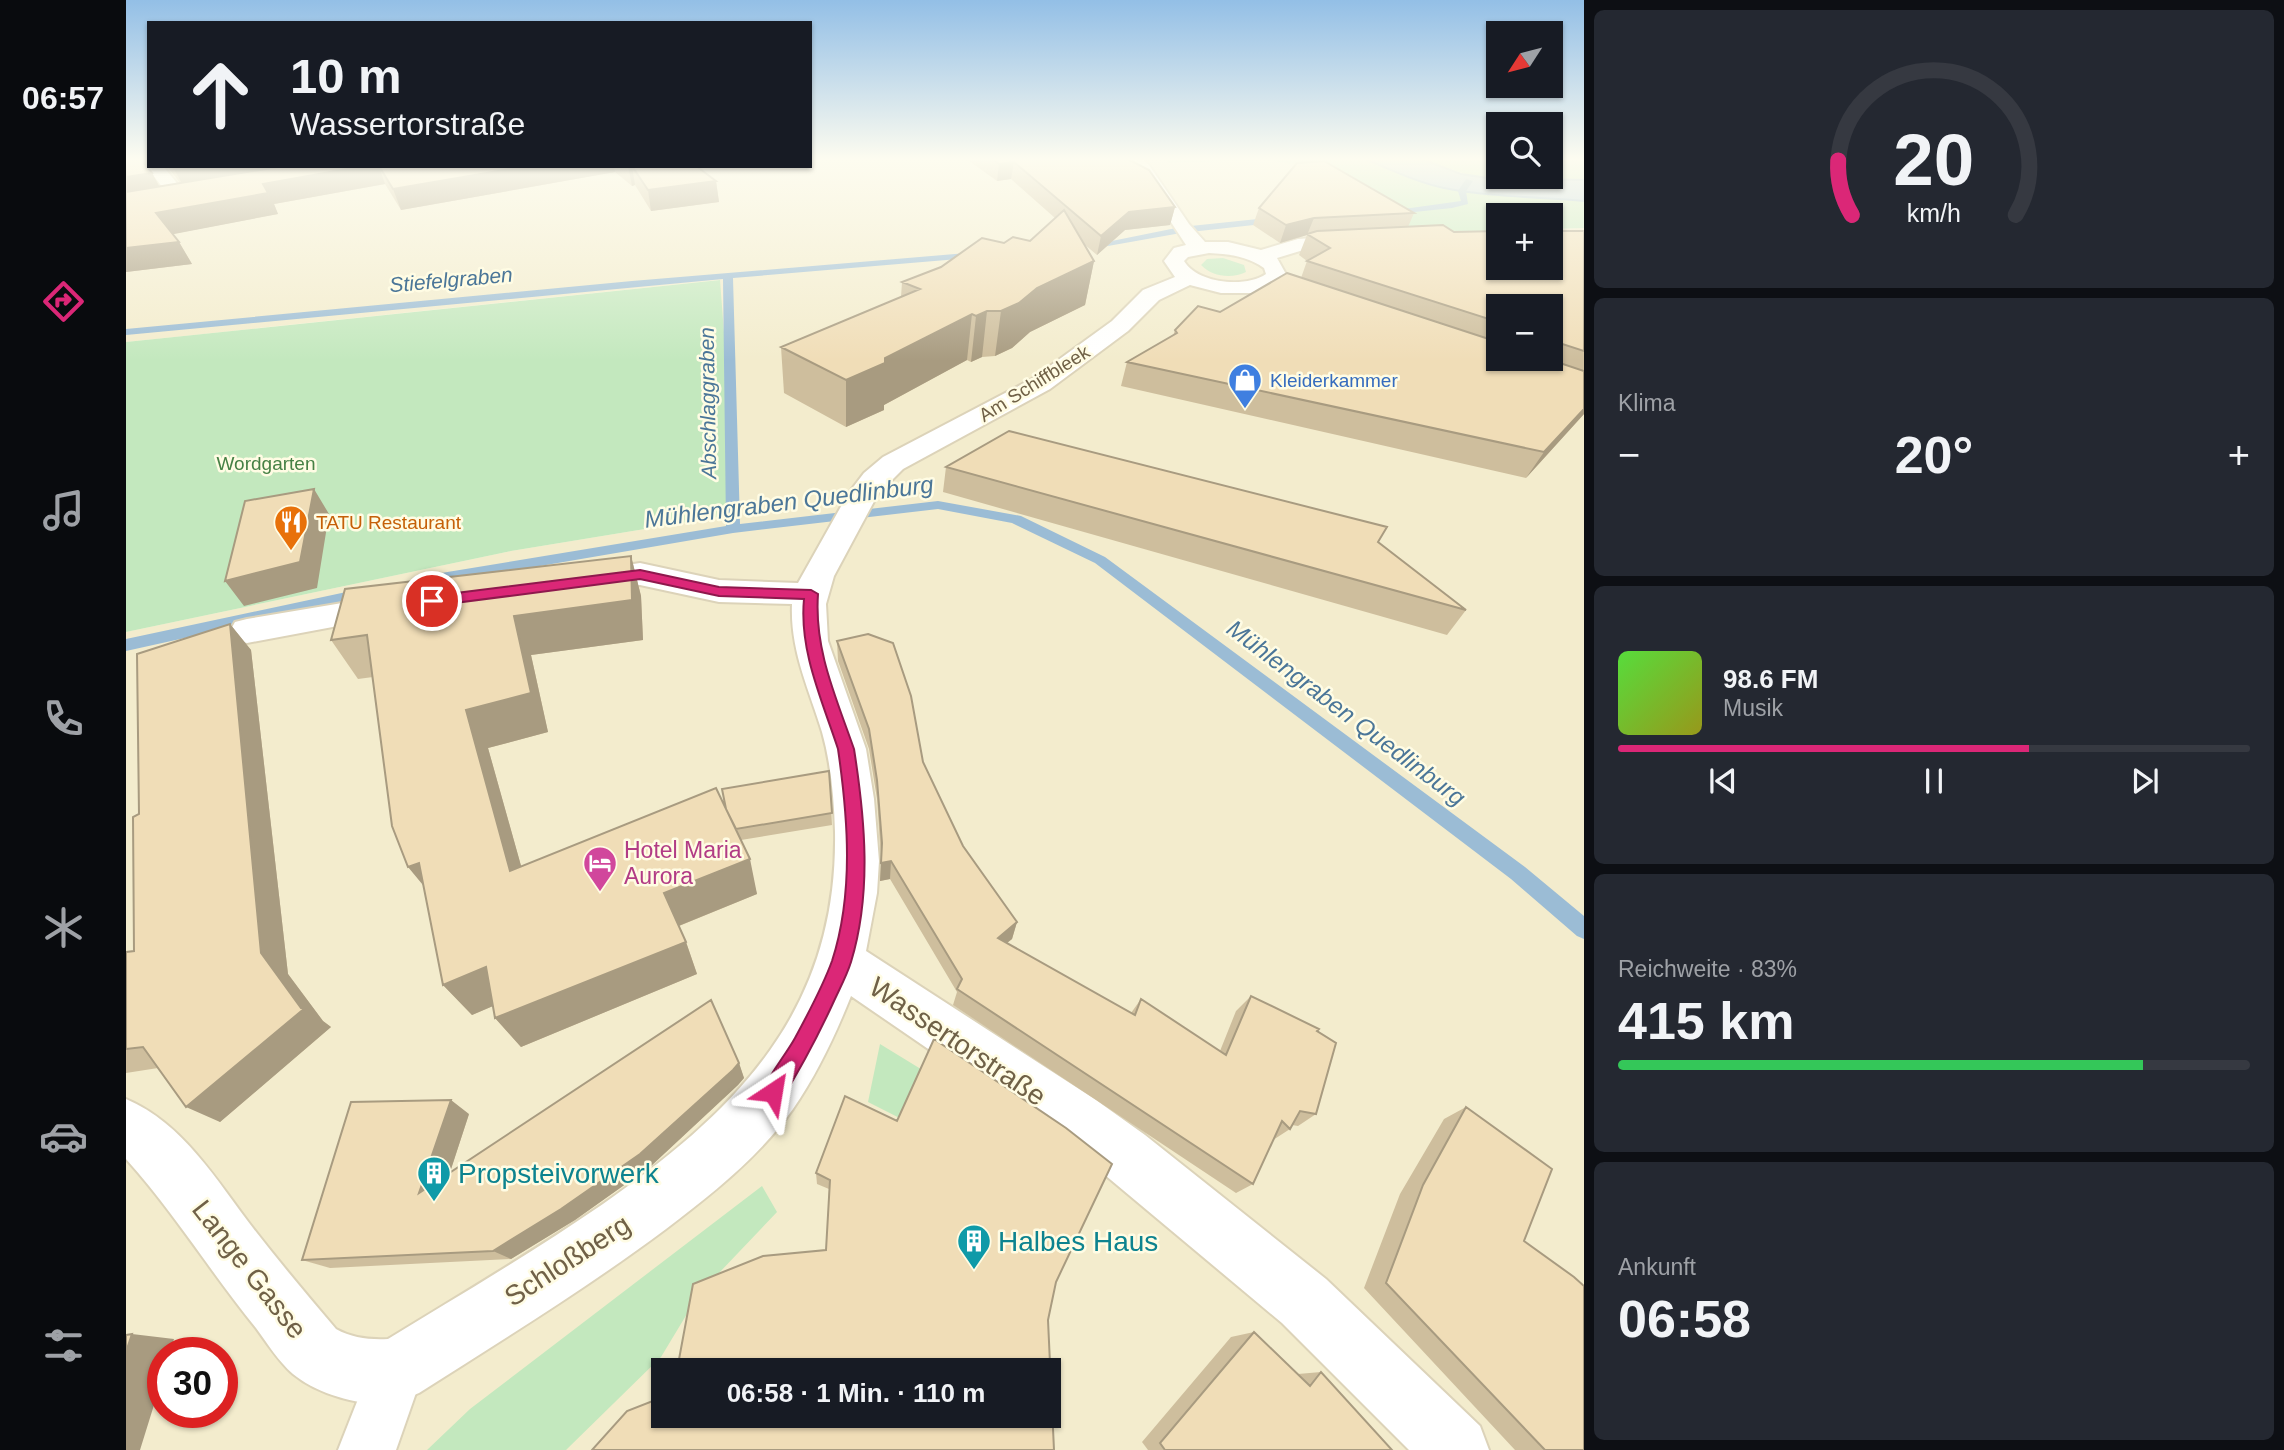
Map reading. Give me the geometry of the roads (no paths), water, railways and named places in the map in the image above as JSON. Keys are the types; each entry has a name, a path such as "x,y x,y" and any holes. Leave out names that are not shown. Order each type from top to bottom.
{"street":[{"path":"1182,226 1190,237 1261,257 1276,270 1275,278 1257,287 1232,288 1189,278 1175,267 1174,261 1190,237"},
{"path":"1261,257 1307,244 1375,240"},
{"name":"Am Schiffbleek","path":"811,594 859,502 893,463 1041,384 1120,326 1150,296 1189,278"},
{"path":"1269,283 1290,291"},
{"path":"558,585 640,574 719,591 811,594 809,632 818,669 846,749 856,832 853,907 841,962"},
{"path":"247,631 421,602"},
{"name":"Schloßberg","path":"396,1370 592,1247 668,1192 737,1135 789,1069 803,1046 841,962"},
{"name":"Wassertorstraße","path":"841,962 1077,1119 1125,1155 1304,1301 1456,1450"},
{"name":"Lange Gasse","path":"126,1126 144,1138 168,1164 262,1288 314,1351 330,1361 353,1368 373,1372 396,1370"},
{"path":"367,1450 396,1370"}],"waterway":[{"name":"Stiefelgraben","path":"1091,246 1181,230 1223,226"},
{"name":"Stiefelgraben","path":"126,332 632,284 979,255"},
{"name":"Abschlaggraben","path":"728,276 733,529"},
{"name":"Mühlengraben Quedlinburg","path":"733,529 938,505 1016,519 1100,560 1518,873 1584,929"},
{"name":"Mühlengraben Quedlinburg","path":"423,581 733,529"},
{"name":"Mühlengraben Quedlinburg","path":"126,645 365,593"}],"place":[{"name":"Kleiderkammer","path":"1245,410"},
{"name":"TATU Restaurant","path":"291,552"},
{"name":"Hotel Maria Aurora","path":"600,893"},
{"name":"Propsteivorwerk","path":"434,1203"},
{"name":"Halbes Haus","path":"974,1271"}],"park label":[{"name":"Wordgarten","path":"266,463"}]}
